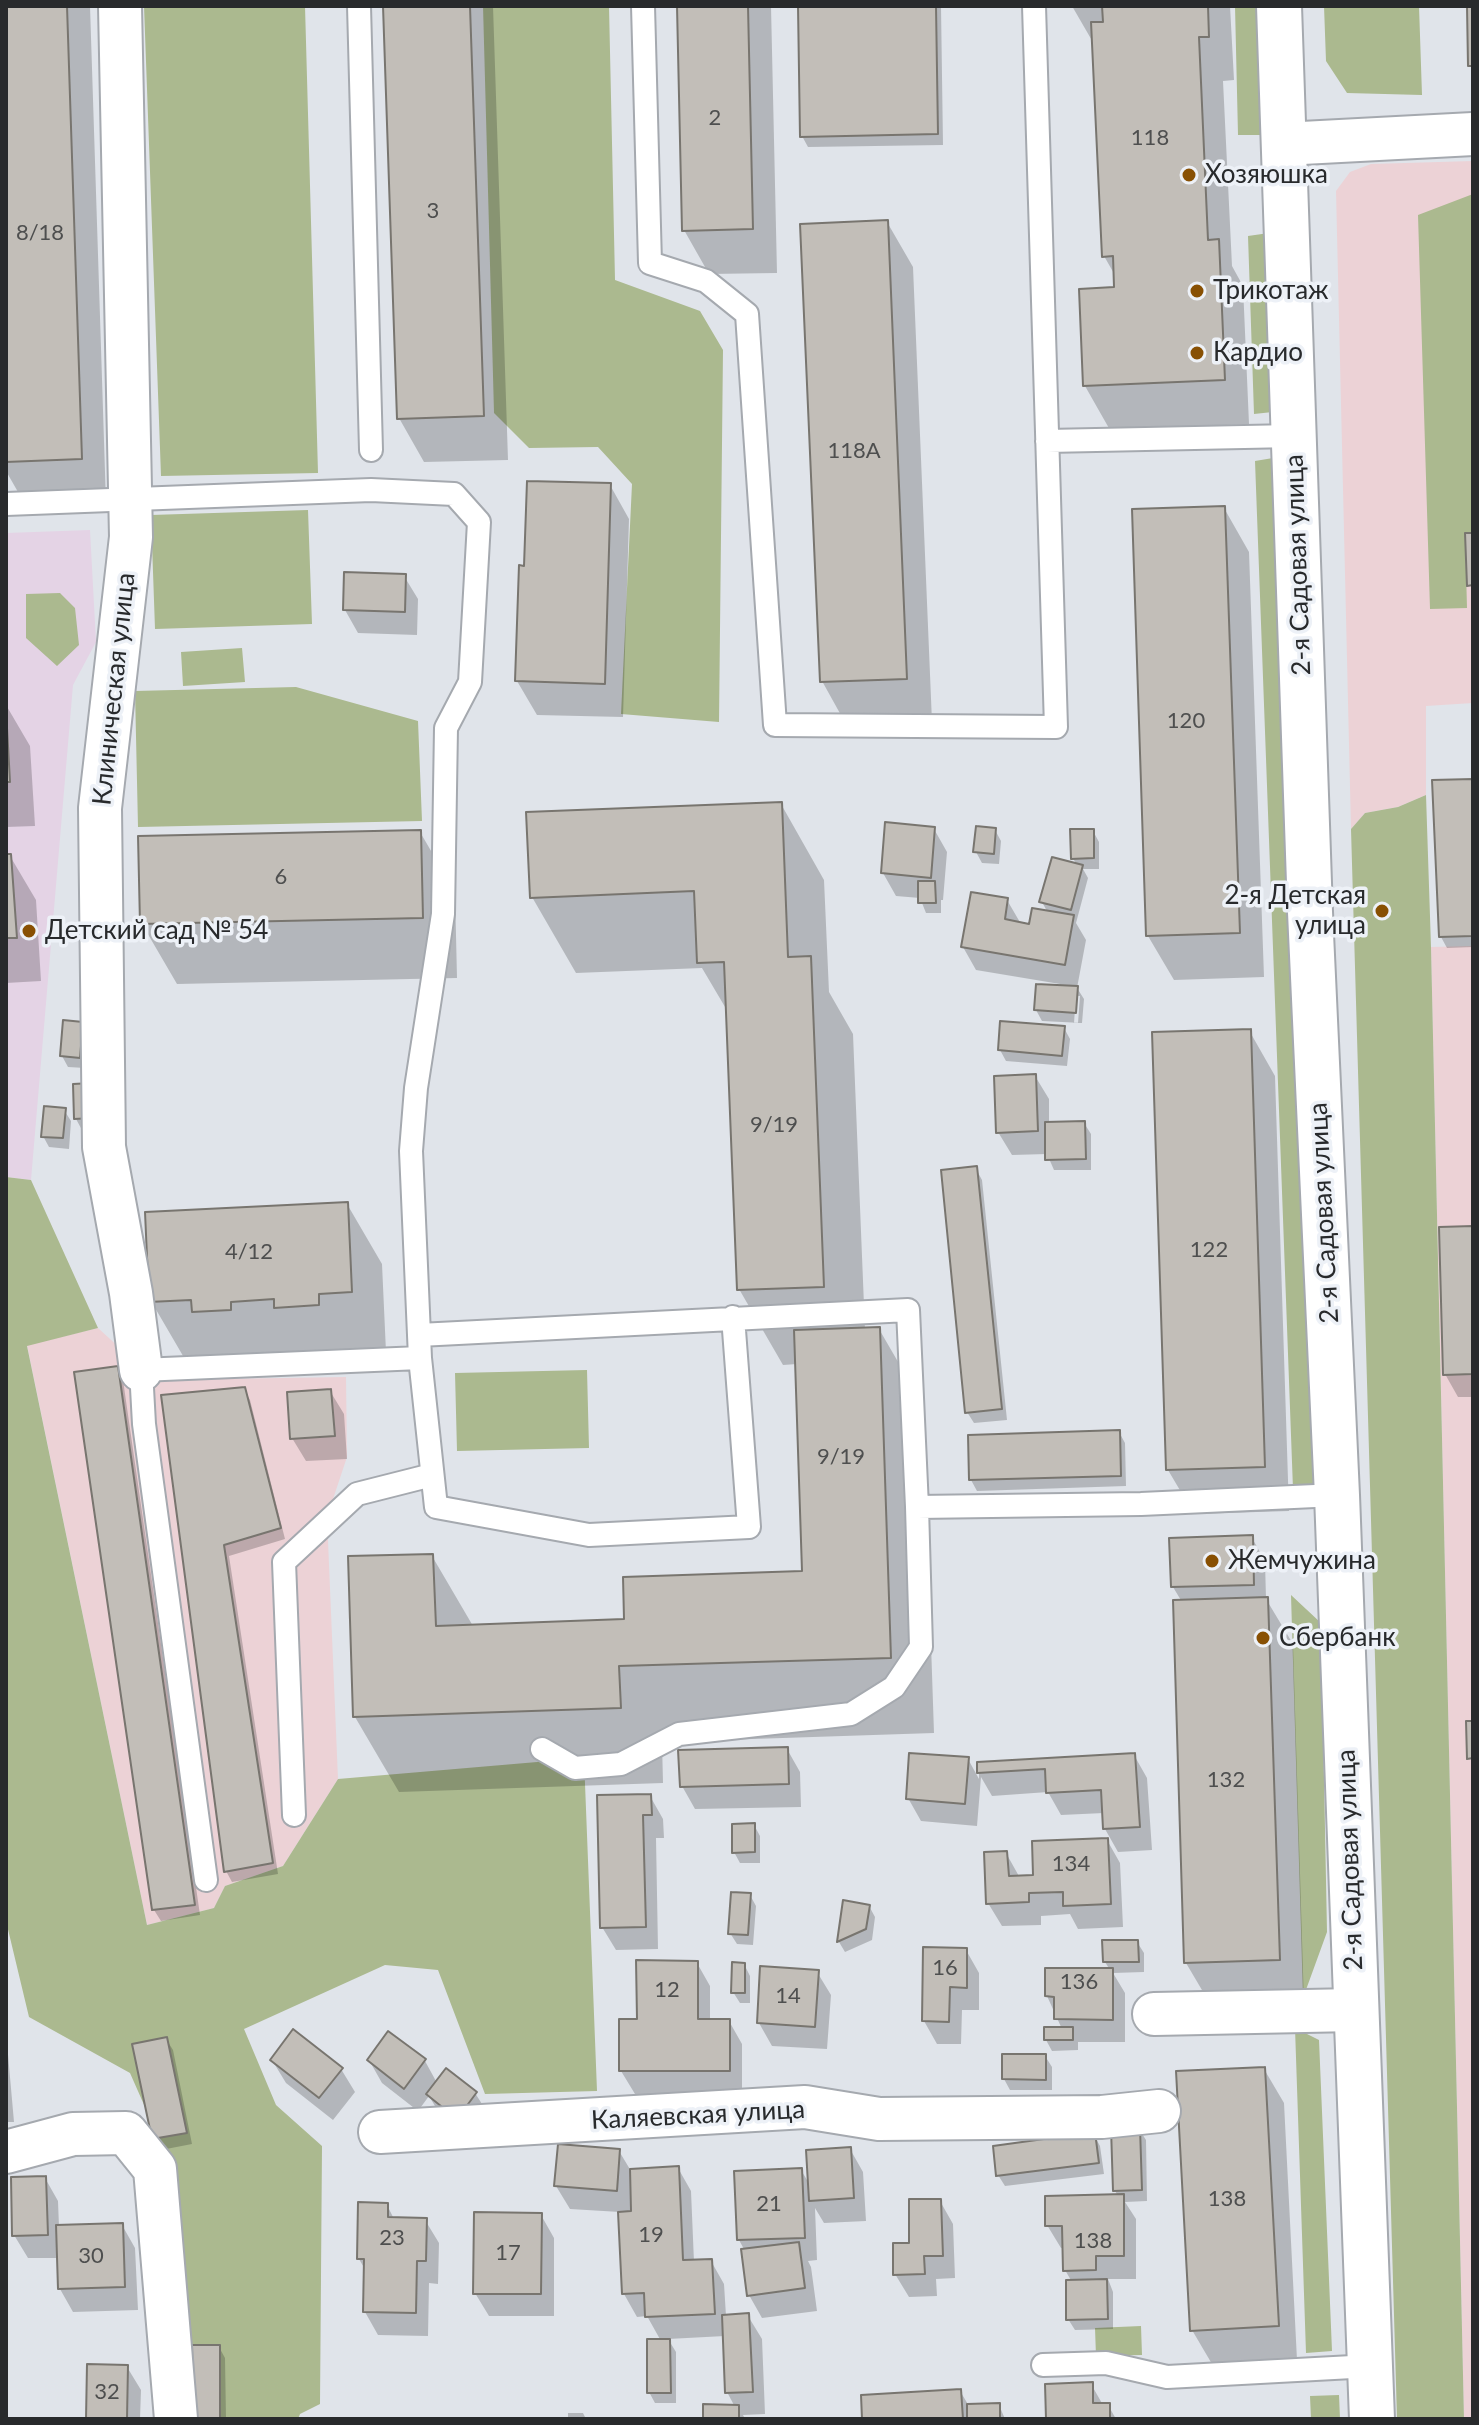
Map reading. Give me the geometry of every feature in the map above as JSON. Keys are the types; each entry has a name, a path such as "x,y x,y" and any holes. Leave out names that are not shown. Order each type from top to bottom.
{"street":[{"name":"Клиническая улица","path":"120,6 131,537 100,808 104,1147 131,1293 141,1370"},
{"name":"2-я Садовая улица","path":"1279,6 1311,928 1337,1495 1372,2419"},
{"path":"1283,144 1473,134"},
{"path":"1154,2014 1355,2010"},
{"name":"Каляевская улица","path":"380,2132 805,2107 879,2119 1102,2117 1159,2111"},
{"path":"6,2152 73,2134 126,2133 155,2169 176,2419"}],"lane":[{"path":"359,6 371,450"},
{"path":"643,6 650,263 706,281 747,314 775,725 1056,727 1034,6"},
{"path":"1047,441 1293,436"},
{"path":"6,504 371,490 454,494 479,522 470,682 446,728 443,914 416,1088 411,1151 420,1358 436,1507 589,1535 749,1527 733,1317"},
{"path":"419,1335 908,1310 921,1647 894,1687 851,1714 679,1734 621,1764 575,1768 542,1749"},
{"path":"206,1880 144,1424 141,1370 420,1358"},
{"path":"294,1815 284,1562 357,1494 432,1475"},
{"path":"917,1507 1141,1504 1337,1495"},
{"path":"1043,2365 1106,2363 1167,2377 1371,2366"}],"shaded area":[{"path":"1473,161 1473,703 1426,706 1426,795 1398,807 1365,813 1351,829 1336,191 1350,172 1371,164"},
{"name":"Детский сад № 54","path":"90,530 96,642 73,685 31,1180 6,1177 6,533"},
{"path":"1473,946 1473,2419 1464,2419 1431,947"},
{"path":"98,1328 155,1380 346,1377 347,1457 327,1517 338,1779 283,1866 225,1886 214,1908 147,1925 27,1345"}],"green space":[{"path":"144,6 305,6 318,473 161,476"},
{"path":"483,6 609,6 615,280 700,311 723,350 719,722 621,714 632,484 598,447 529,448 494,413"},
{"path":"1235,6 1258,6 1261,135 1238,135"},
{"path":"1324,6 1419,6 1422,95 1347,93 1326,61"},
{"path":"1473,194 1473,533 1465,533 1467,608 1430,609 1418,215"},
{"path":"1276,232 1282,411 1254,414 1248,236"},
{"path":"1285,456 1320,1488 1293,1489 1255,461"},
{"path":"308,510 312,624 155,629 151,515"},
{"path":"60,593 75,608 79,645 57,666 26,638 26,594"},
{"path":"242,648 245,682 183,686 181,652"},
{"path":"296,687 418,721 422,821 138,827 135,691"},
{"path":"1426,795 1464,2419 1397,2419 1351,829 1365,813 1398,807"},
{"path":"6,1177 31,1180 98,1328 27,1346 147,1925 214,1908 225,1886 283,1866 338,1779 584,1758 597,2091 485,2094 438,1970 385,1965 244,2029 276,2105 322,2146 320,2404 300,2414 298,2419 188,2419 171,2166 130,2073 29,2017 6,1921"},
{"path":"587,1370 589,1448 457,1451 455,1373"},
{"path":"1291,1595 1321,1623 1327,1932 1303,1998"},
{"path":"1295,2028 1319,2040 1332,2351 1306,2353"},
{"path":"1141,2326 1142,2355 1096,2356 1095,2328"},
{"path":"1339,2395 1340,2419 1311,2419 1310,2396"}],"building":[{"path":"6,6 67,6 82,459 6,462"},
{"path":"383,6 470,6 484,416 397,419"},
{"path":"677,6 748,6 753,229 682,231"},
{"path":"798,6 936,6 938,134 800,137"},
{"path":"1102,6 1208,6 1209,37 1199,37 1208,240 1219,239 1225,380 1083,386 1079,289 1114,287 1113,256 1102,257 1091,22 1103,22"},
{"path":"1467,6 1473,6 1473,66 1468,66"},
{"path":"888,220 907,679 820,682 800,224"},
{"path":"527,481 611,483 605,684 515,681 519,565 524,566"},
{"path":"1225,506 1240,933 1146,936 1132,509"},
{"path":"1465,533 1473,533 1473,585 1467,586"},
{"path":"344,572 406,574 405,612 343,610"},
{"path":"6,710 10,782 6,782"},
{"path":"1473,779 1473,936 1439,937 1432,780"},
{"path":"782,802 788,957 811,956 824,1287 737,1290 724,962 697,963 694,891 530,898 526,812"},
{"path":"885,822 935,827 931,878 881,873"},
{"path":"976,826 996,828 994,854 973,852"},
{"path":"1070,829 1094,829 1094,858 1071,859"},
{"path":"421,830 423,918 140,924 138,836"},
{"path":"6,854 11,854 17,938 6,938"},
{"path":"1052,857 1083,865 1071,910 1039,902"},
{"path":"918,881 935,881 936,903 918,903"},
{"path":"971,892 1008,898 1005,919 1029,924 1032,908 1074,915 1065,965 961,947"},
{"path":"1036,984 1078,986 1076,1013 1034,1010"},
{"path":"63,1020 83,1022 80,1058 60,1056"},
{"path":"1000,1021 1065,1026 1062,1056 998,1050"},
{"path":"1251,1029 1265,1467 1166,1470 1152,1032"},
{"path":"1036,1074 1038,1131 996,1133 994,1076"},
{"path":"92,1083 93,1118 74,1119 73,1084"},
{"path":"44,1106 66,1108 63,1138 41,1137"},
{"path":"1085,1121 1086,1159 1045,1160 1045,1122"},
{"path":"977,1166 1002,1409 965,1413 941,1170"},
{"path":"348,1202 352,1292 319,1294 319,1305 274,1308 274,1299 231,1302 231,1310 192,1312 191,1300 149,1302 145,1212"},
{"path":"1473,1226 1473,1374 1443,1375 1439,1227"},
{"path":"880,1327 891,1658 619,1666 621,1708 353,1717 348,1556 433,1554 436,1626 624,1619 623,1577 802,1571 794,1330"},
{"path":"118,1366 195,1905 152,1910 74,1372"},
{"path":"245,1387 281,1528 224,1545 273,1863 224,1872 161,1395"},
{"path":"331,1389 335,1436 290,1439 287,1392"},
{"path":"1120,1430 1121,1476 969,1480 968,1435"},
{"name":"Жемчужина","path":"1253,1535 1254,1585 1171,1587 1169,1538"},
{"path":"1268,1597 1280,1960 1184,1963 1173,1600"},
{"path":"1466,1721 1473,1721 1473,1758 1467,1759"},
{"path":"788,1747 789,1784 680,1787 678,1750"},
{"path":"909,1753 969,1757 965,1804 906,1799"},
{"path":"1135,1753 1140,1827 1103,1829 1101,1790 1046,1793 1045,1769 977,1773 977,1762"},
{"path":"651,1794 652,1815 643,1815 646,1927 600,1928 597,1795"},
{"path":"755,1823 755,1852 732,1853 732,1824"},
{"path":"1108,1838 1111,1904 1063,1906 1063,1892 1029,1893 1029,1902 986,1904 984,1852 1007,1851 1009,1876 1033,1875 1032,1841"},
{"path":"731,1892 751,1893 748,1935 728,1934"},
{"path":"843,1900 870,1905 866,1929 837,1942"},
{"path":"1102,1940 1138,1940 1139,1962 1103,1962"},
{"path":"923,1947 967,1948 967,1988 950,1987 949,2022 922,2021"},
{"path":"636,1960 698,1961 698,2019 730,2019 730,2071 619,2071 619,2019 637,2019"},
{"path":"732,1962 745,1963 745,1993 731,1993"},
{"path":"760,1966 819,1970 815,2027 757,2023"},
{"path":"1045,1968 1113,1968 1113,2020 1054,2019 1054,1997 1045,1996"},
{"path":"1044,2027 1073,2027 1073,2040 1044,2040"},
{"path":"293,2029 343,2068 319,2098 270,2060"},
{"path":"388,2031 426,2059 404,2089 367,2060"},
{"path":"167,2037 187,2133 152,2139 132,2044"},
{"path":"1002,2054 1046,2054 1046,2080 1002,2079"},
{"path":"1265,2067 1279,2326 1190,2331 1176,2071"},
{"path":"446,2068 477,2092 457,2119 426,2094"},
{"path":"1140,2127 1142,2190 1113,2191 1111,2128"},
{"path":"1095,2132 1099,2163 996,2176 993,2146"},
{"path":"558,2144 620,2149 617,2191 554,2186"},
{"path":"851,2147 854,2198 809,2201 806,2150"},
{"path":"679,2166 683,2260 712,2259 715,2314 645,2317 644,2293 622,2294 618,2212 631,2211 630,2169"},
{"path":"802,2168 805,2238 737,2240 734,2171"},
{"path":"46,2176 48,2235 12,2236 11,2177"},
{"path":"1124,2194 1124,2256 1096,2256 1096,2270 1063,2271 1062,2226 1045,2226 1045,2196"},
{"path":"909,2199 941,2199 943,2256 924,2256 925,2274 893,2275 893,2243 909,2243"},
{"path":"358,2202 388,2203 388,2217 427,2218 426,2261 417,2261 416,2313 363,2312 364,2259 357,2259"},
{"path":"474,2212 542,2213 541,2294 473,2294"},
{"path":"123,2223 125,2287 58,2289 56,2225"},
{"path":"799,2242 805,2288 747,2296 741,2249"},
{"path":"1107,2279 1108,2319 1066,2320 1066,2280"},
{"path":"749,2313 753,2392 725,2393 722,2315"},
{"path":"647,2339 670,2339 671,2393 647,2393"},
{"path":"192,2345 220,2345 220,2419 193,2419"},
{"path":"87,2364 128,2365 127,2419 86,2419"},
{"path":"1093,2382 1093,2403 1110,2403 1110,2419 1046,2419 1045,2384"},
{"path":"961,2389 963,2419 862,2419 861,2395"},
{"path":"1000,2403 1000,2419 967,2419 967,2404"},
{"path":"703,2404 739,2405 739,2419 703,2419"}],"place":[{"name":"Хозяюшка","path":"1189,175"},
{"name":"Трикотаж","path":"1197,291"},
{"name":"Кардио","path":"1197,353"},
{"name":"2-я Детская улица","path":"1382,911"},
{"name":"Детский сад № 54","path":"29,931"},
{"name":"Жемчужина","path":"1212,1561"},
{"name":"Сбербанк","path":"1263,1638"}]}
